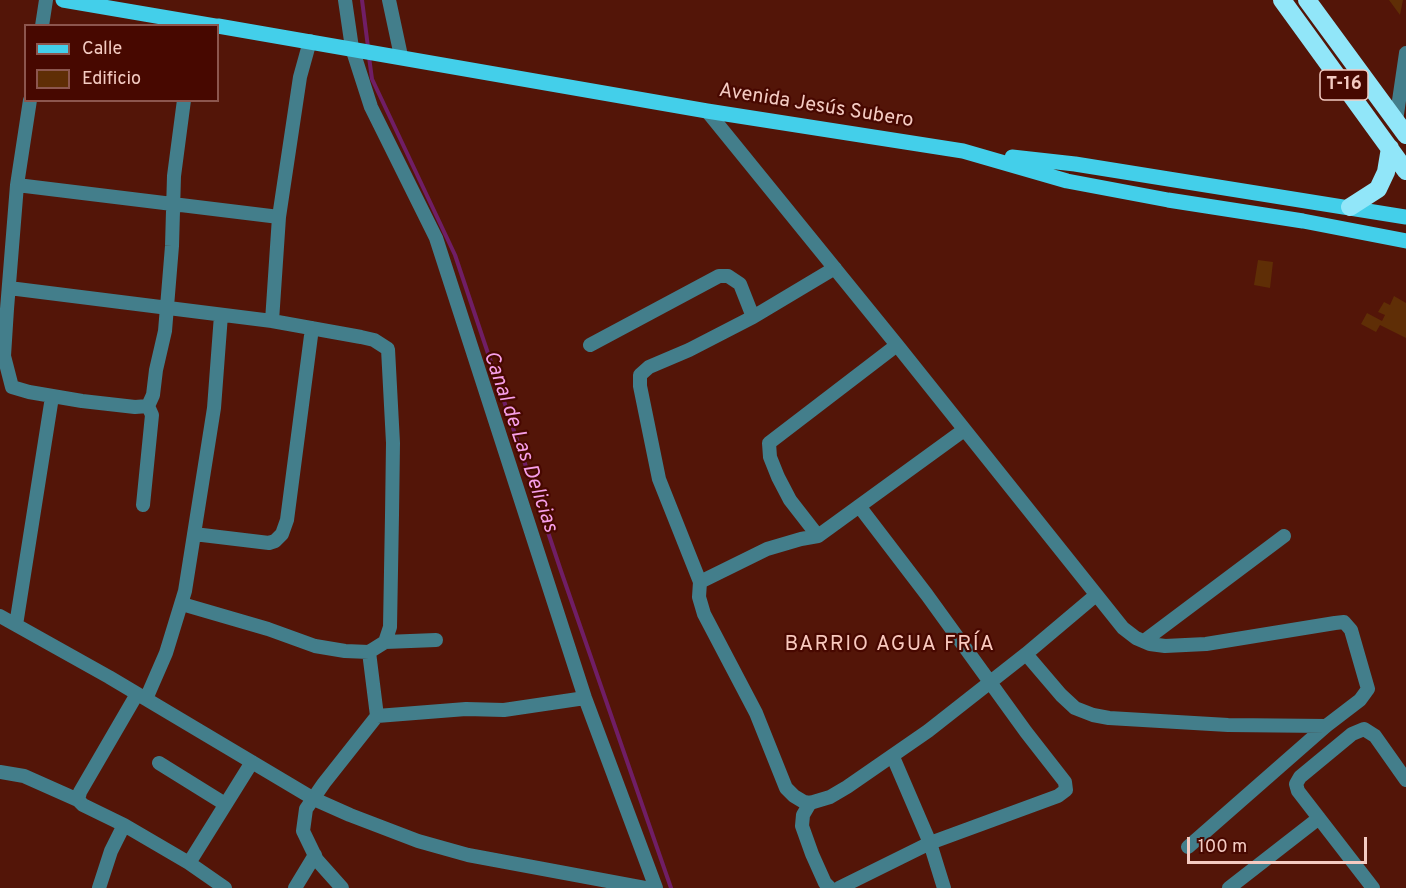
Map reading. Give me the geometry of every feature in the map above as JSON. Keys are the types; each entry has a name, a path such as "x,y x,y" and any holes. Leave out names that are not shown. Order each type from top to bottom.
{"highway":[{"name":"T-16","path":"1282,0 1406,171"},
{"name":"T-16","path":"1307,0 1401,128"},
{"path":"1350,207 1378,189 1386,172 1390,148"}],"main road":[{"name":"Avenida Jesús Subero","path":"63,0 193,24"},
{"name":"Avenida Jesús Subero","path":"219,26 401,56 707,111 963,151 1067,181 1406,241"},
{"path":"963,151 1075,165 1406,217"}],"street":[{"path":"42,24 46,0"},
{"path":"345,0 371,107 436,238 585,698 656,888"},
{"path":"389,0 401,56"},
{"path":"272,321 279,217 300,77 310,41"},
{"path":"1401,128 1406,53"},
{"path":"30,102 17,185 2,356 12,387 52,397 124,406 148,406"},
{"path":"148,406 153,395 165,331 174,176 184,102"},
{"path":"707,111 1123,628 1144,641 1165,646 1206,644 1344,622 1351,630 1368,689 1360,700 1326,726 1188,847"},
{"path":"17,185 279,217"},
{"path":"834,268 753,317 689,350 649,367 640,375 640,386 659,479 700,582 699,597 704,614 756,714 786,788 794,796 810,803 830,797 848,787 893,757 1026,654 1096,595"},
{"path":"590,345 719,276 728,276 740,284 753,317"},
{"path":"9,288 272,321 374,340 383,345 390,355 393,443 390,627 385,642"},
{"path":"78,800 80,792 142,696 166,653 182,604 214,408 221,315"},
{"path":"194,534 269,543 282,534 287,520 312,328"},
{"path":"818,536 790,500 770,457 769,443 897,345"},
{"path":"16,625 52,397"},
{"path":"143,505 152,414 148,406"},
{"path":"700,582 767,549 818,536 964,429"},
{"path":"839,888 930,843 1058,796 1066,790 1065,782 859,506"},
{"path":"1144,641 1284,536"},
{"path":"182,604 268,629 315,646 345,651 369,652 385,642 436,640"},
{"path":"0,616 142,696 314,799 418,841 468,855 645,888"},
{"path":"342,888 315,855 303,831 306,809 377,716 369,652"},
{"path":"1026,654 1061,695 1076,708 1094,715 1109,718 1228,725 1326,726"},
{"path":"377,716 466,709 504,710 585,698"},
{"path":"1366,886 1298,791 1296,784 1300,777 1352,734 1364,729 1374,736 1406,780"},
{"path":"893,757 930,843 944,888"},
{"path":"189,863 252,762"},
{"path":"159,763 225,804"},
{"path":"0,772 24,776 78,800 83,805 124,825 189,863 225,888"},
{"path":"810,803 803,814 802,826 825,883 830,888"},
{"path":"1229,888 1319,818"},
{"path":"99,888 111,850 124,825"},
{"path":"295,888 315,855"}],"building":[{"path":"1389,0 1403,0 1400,15"},
{"path":"1258,260 1273,262 1270,288 1254,285"},
{"path":"1394,296 1406,303 1406,338 1380,325 1376,332 1361,324 1367,313 1382,321 1385,315 1378,312 1384,302 1390,305"}],"waterway":[{"name":"Canal de Las Delicias","path":"362,0 368,47"},
{"name":"Canal de Las Delicias","path":"369,57 372,79 455,255 671,888"}],"district":[{"name":"BARRIO AGUA FRÍA","path":"890,646"}]}
